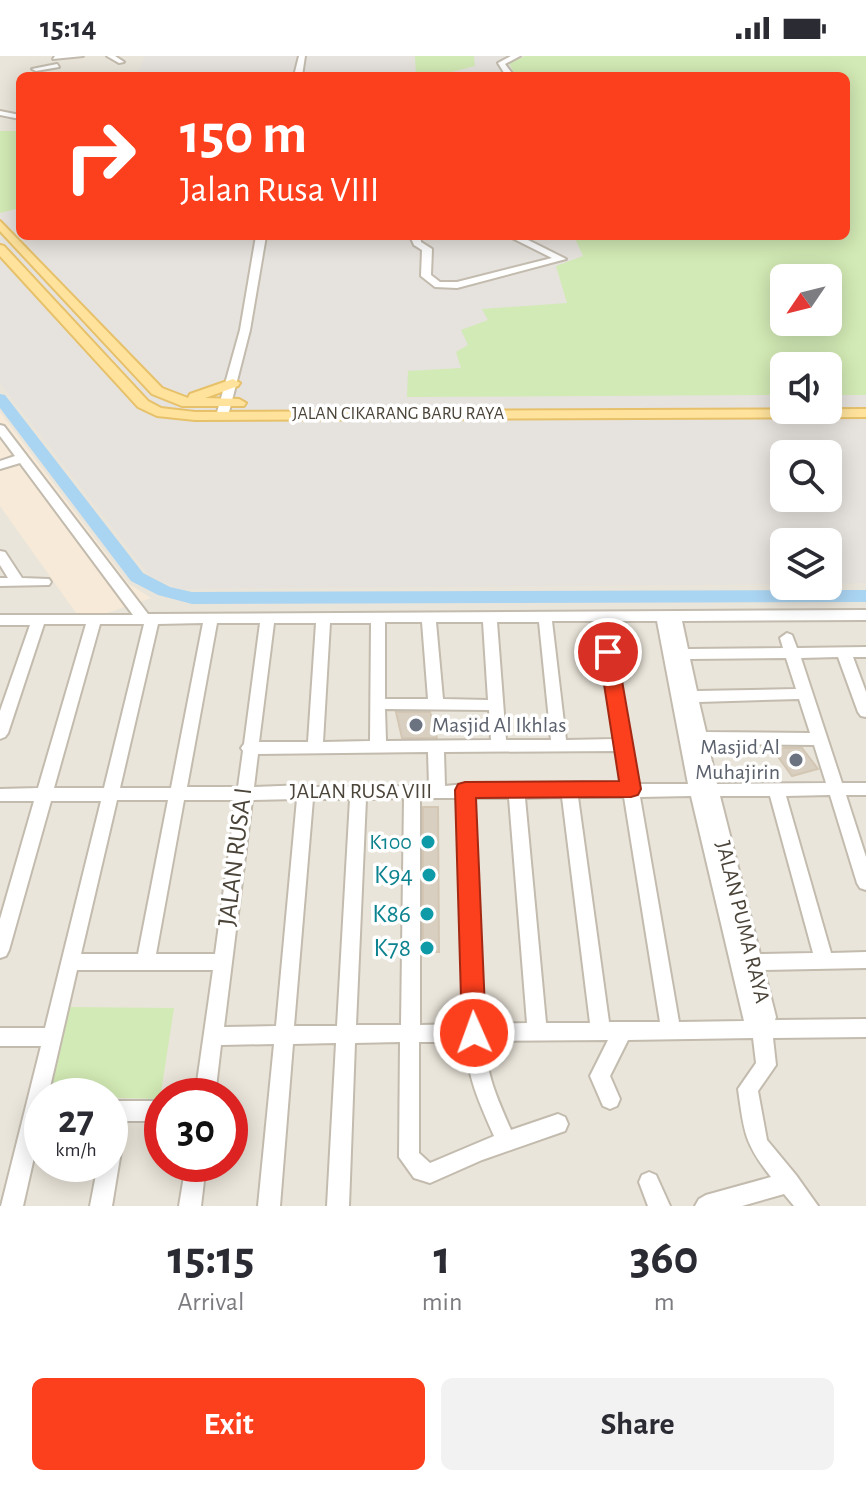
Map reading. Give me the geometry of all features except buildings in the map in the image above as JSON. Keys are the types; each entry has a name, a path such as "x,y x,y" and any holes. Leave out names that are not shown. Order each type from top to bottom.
{"main road":[{"path":"0,224 157,391 173,399 206,395 233,383"},
{"name":"JALAN CIKARANG BARU RAYA","path":"0,249 143,404 157,412 174,415 224,410 770,401"},
{"name":"JALAN CIKARANG BARU RAYA","path":"173,399 224,410 866,413"},
{"path":"842,401 866,401"}],"street":[{"path":"36,69 55,60 80,56"},
{"path":"110,56 121,62"},
{"path":"507,72 501,63 517,56"},
{"path":"224,410 233,383 260,240"},
{"path":"416,240 427,249 426,276 438,285 457,285 561,259 521,240"},
{"path":"0,428 129,601 148,619"},
{"path":"0,465 22,458"},
{"path":"0,555 18,582"},
{"path":"0,582 44,582"},
{"path":"118,620 129,601"},
{"path":"0,620 668,617 784,628 866,615"},
{"path":"490,617 499,746"},
{"path":"545,617 559,746"},
{"path":"602,617 671,1030"},
{"path":"668,617 703,789"},
{"name":"JALAN PUMA RAYA","path":"668,617 682,654 699,738 703,789 752,1017 762,1029 767,1017 703,789"},
{"path":"315,747 323,618"},
{"path":"378,618 378,747"},
{"path":"429,618 436,705"},
{"path":"44,1078 148,619"},
{"path":"145,962 211,619"},
{"name":"JALAN RUSA I","path":"207,1078 268,619"},
{"path":"0,733 39,620"},
{"path":"0,950 94,620"},
{"path":"784,628 866,883"},
{"path":"682,654 866,652"},
{"path":"844,653 866,712"},
{"path":"691,697 806,694"},
{"path":"378,704 496,705"},
{"path":"699,738 820,739"},
{"path":"249,748 624,745"},
{"path":"436,747 437,790"},
{"name":"JALAN RUSA VIII","path":"0,795 866,789"},
{"path":"465,790 478,1076 506,1141"},
{"path":"516,790 537,1032"},
{"path":"569,790 601,1031"},
{"path":"776,790 824,961"},
{"path":"269,1206 306,791"},
{"path":"338,1206 358,791"},
{"path":"412,791 407,1124 412,1164 430,1173 506,1141 558,1124"},
{"path":"753,962 866,960"},
{"path":"69,962 222,962"},
{"path":"213,1036 866,1028"},
{"path":"762,1029 766,1065 748,1089 755,1135 760,1147 807,1206"},
{"path":"610,1099 600,1076 623,1031"},
{"path":"0,1037 52,1037"},
{"path":"12,1206 24,1162"},
{"path":"101,1206 105,1182"},
{"path":"190,1206 193,1182"},
{"path":"649,1182 659,1206"},
{"path":"706,1206 789,1182"}],"shaded area":[{"path":"0,56 866,56 866,1206 0,1206"},
{"path":"145,56 866,56 866,583 842,584 842,528 770,528 770,584 180,589 150,576 0,383 0,213 16,209 16,240 850,240 850,72 138,72"},
{"path":"0,412 129,584 151,598 104,614 76,613 0,506"}],"green space":[{"path":"415,56 474,56 475,66 452,72 416,72"},
{"path":"525,56 866,56 866,395 842,395 842,352 770,352 770,395 407,397 408,371 461,368 456,352 468,345 461,330 488,320 482,309 567,303 556,266 583,256 576,240 850,240 850,72 513,72 509,63"},
{"path":"0,131 16,131 16,209 0,213"},
{"path":"64,1007 174,1008 163,1078 144,1078 144,1099 128,1098 128,1078 51,1078"}],"waterway":[{"path":"0,398 137,577 164,591 192,598 866,596"}],"place":[{"name":"Masjid Al Ikhlas","path":"416,725"},
{"name":"Masjid Al Muhajirin","path":"796,760"},
{"name":"K100","path":"428,842"},
{"name":"K94","path":"429,875"},
{"name":"K86","path":"427,914"},
{"name":"K78","path":"427,948"}],"route":[{"path":"474,1033 465,790 631,789 608,652"}]}
